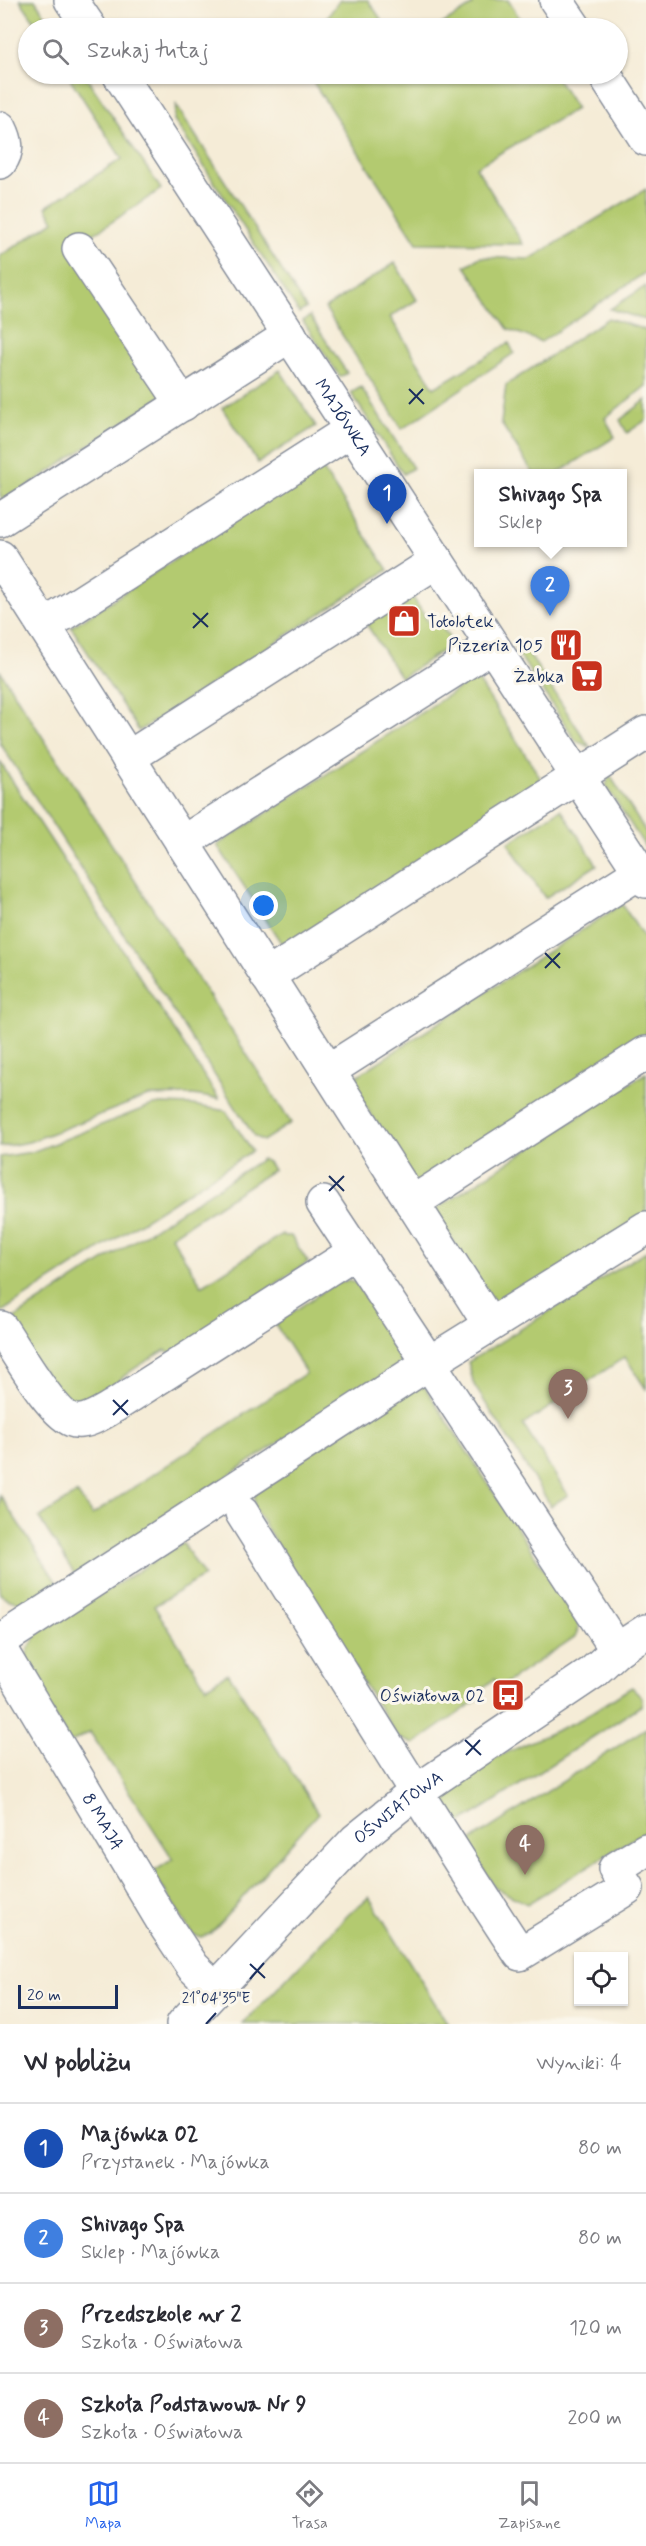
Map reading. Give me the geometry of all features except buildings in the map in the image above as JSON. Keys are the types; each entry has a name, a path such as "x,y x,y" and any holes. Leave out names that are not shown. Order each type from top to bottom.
{"street":[{"path":"71,0 83,18"},
{"path":"556,0 568,18"},
{"name":"MAJÓWKA","path":"125,84 643,876"},
{"path":"611,84 646,138"},
{"path":"0,128 6,144 5,155 0,162"},
{"path":"79,249 183,404"},
{"path":"0,520 290,335"},
{"path":"44,626 351,430"},
{"path":"0,557 489,1323"},
{"path":"128,758 437,561"},
{"path":"183,843 492,646"},
{"path":"267,976 646,733"},
{"path":"328,1071 643,876"},
{"path":"412,1203 646,1053"},
{"path":"323,1203 617,1650"},
{"path":"0,1641 489,1323 646,1228"},
{"path":"1,1328 53,1406 64,1415 79,1422 90,1419 114,1406 355,1252"},
{"path":"242,1513 450,1847 520,1954 627,1888 615,1869 646,1850"},
{"name":"OŚWIATOWA","path":"183,2024 356,1840 417,1791 592,1673 617,1650 646,1631"},
{"name":"8 MAJA","path":"0,1649 165,1925 193,1966 215,1988"}],"green space":[{"path":"20,0 35,0 47,18 32,18"},
{"path":"340,0 368,0 380,18 326,18"},
{"path":"470,0 508,0 520,18 452,18 473,5"},
{"path":"73,84 91,84 161,189 73,248 169,392 4,502 0,495 0,256 54,221 46,207 122,159"},
{"path":"314,84 560,84 576,109 476,167 523,244 417,243"},
{"path":"176,105 306,308 299,313 174,120"},
{"path":"646,189 646,272 541,342 508,329 465,266 480,257 530,259"},
{"path":"395,263 417,300 390,317 434,388 509,343 514,353 402,429 325,308"},
{"path":"646,286 646,320 610,309"},
{"path":"310,316 347,373 340,377 303,321"},
{"path":"608,318 646,330 646,386 605,418 615,437 564,469 530,469 501,423 506,385"},
{"path":"280,370 316,426 258,463 222,408"},
{"path":"361,387 413,468 403,474 351,393"},
{"path":"646,400 646,420 627,433 620,420"},
{"path":"320,465 388,570 139,731 71,627"},
{"path":"410,593 431,626 439,622 453,644 401,678 365,622"},
{"path":"523,645 590,747 576,741 515,649"},
{"path":"0,671 291,1123 263,1141 254,1136 0,743"},
{"path":"476,677 543,782 285,949 217,845"},
{"path":"0,762 219,1099 193,1095 148,1096 29,1142 0,1147"},
{"path":"609,774 646,832 646,848 606,786"},
{"path":"561,809 597,865 545,898 508,843"},
{"path":"622,904 646,941 646,1036 417,1185 349,1081"},
{"path":"646,1073 646,1215 498,1310 433,1211"},
{"path":"160,1104 192,1105 226,1111 252,1151 0,1313 0,1157 32,1152"},
{"path":"262,1159 268,1162 273,1170 171,1236 202,1286 282,1234 291,1236 308,1262 173,1354 165,1350 131,1371 116,1384 107,1400 72,1407 5,1324"},
{"path":"646,1251 646,1389 625,1357 523,1425 568,1495 551,1506 474,1385 468,1362"},
{"path":"349,1280 356,1283 408,1359 75,1575 39,1518 77,1493 92,1515 306,1373 275,1324 334,1284"},
{"path":"421,1381 579,1623 576,1636 500,1687 494,1679 477,1693 482,1697 414,1744 398,1738 254,1508 255,1489"},
{"path":"0,1495 61,1589 27,1605 0,1594"},
{"path":"183,1543 204,1576 154,1606 206,1687 228,1673 318,1813 210,1934 201,1937 192,1934 153,1872 173,1859 90,1732 70,1743 24,1666 28,1650 37,1634"},
{"path":"632,1687 642,1697 642,1705 455,1827 442,1800 471,1773 507,1752 581,1719"},
{"path":"646,1728 646,1831 527,1904 495,1888 467,1843"},
{"path":"369,1897 448,2024 243,2024 349,1914"}],"place":[{"name":"Majówka 02","path":"387,524"},
{"name":"Shivago Spa","path":"550,616"},
{"name":"Totolotek","path":"404,621"},
{"name":"Pizzeria 105","path":"566,645"},
{"name":"Żabka","path":"587,676"},
{"name":"Przedszkole nr 2","path":"568,1419"},
{"name":"Oświatowa 02","path":"508,1695"},
{"name":"Szkoła Podstawowa Nr 9","path":"525,1875"}]}
